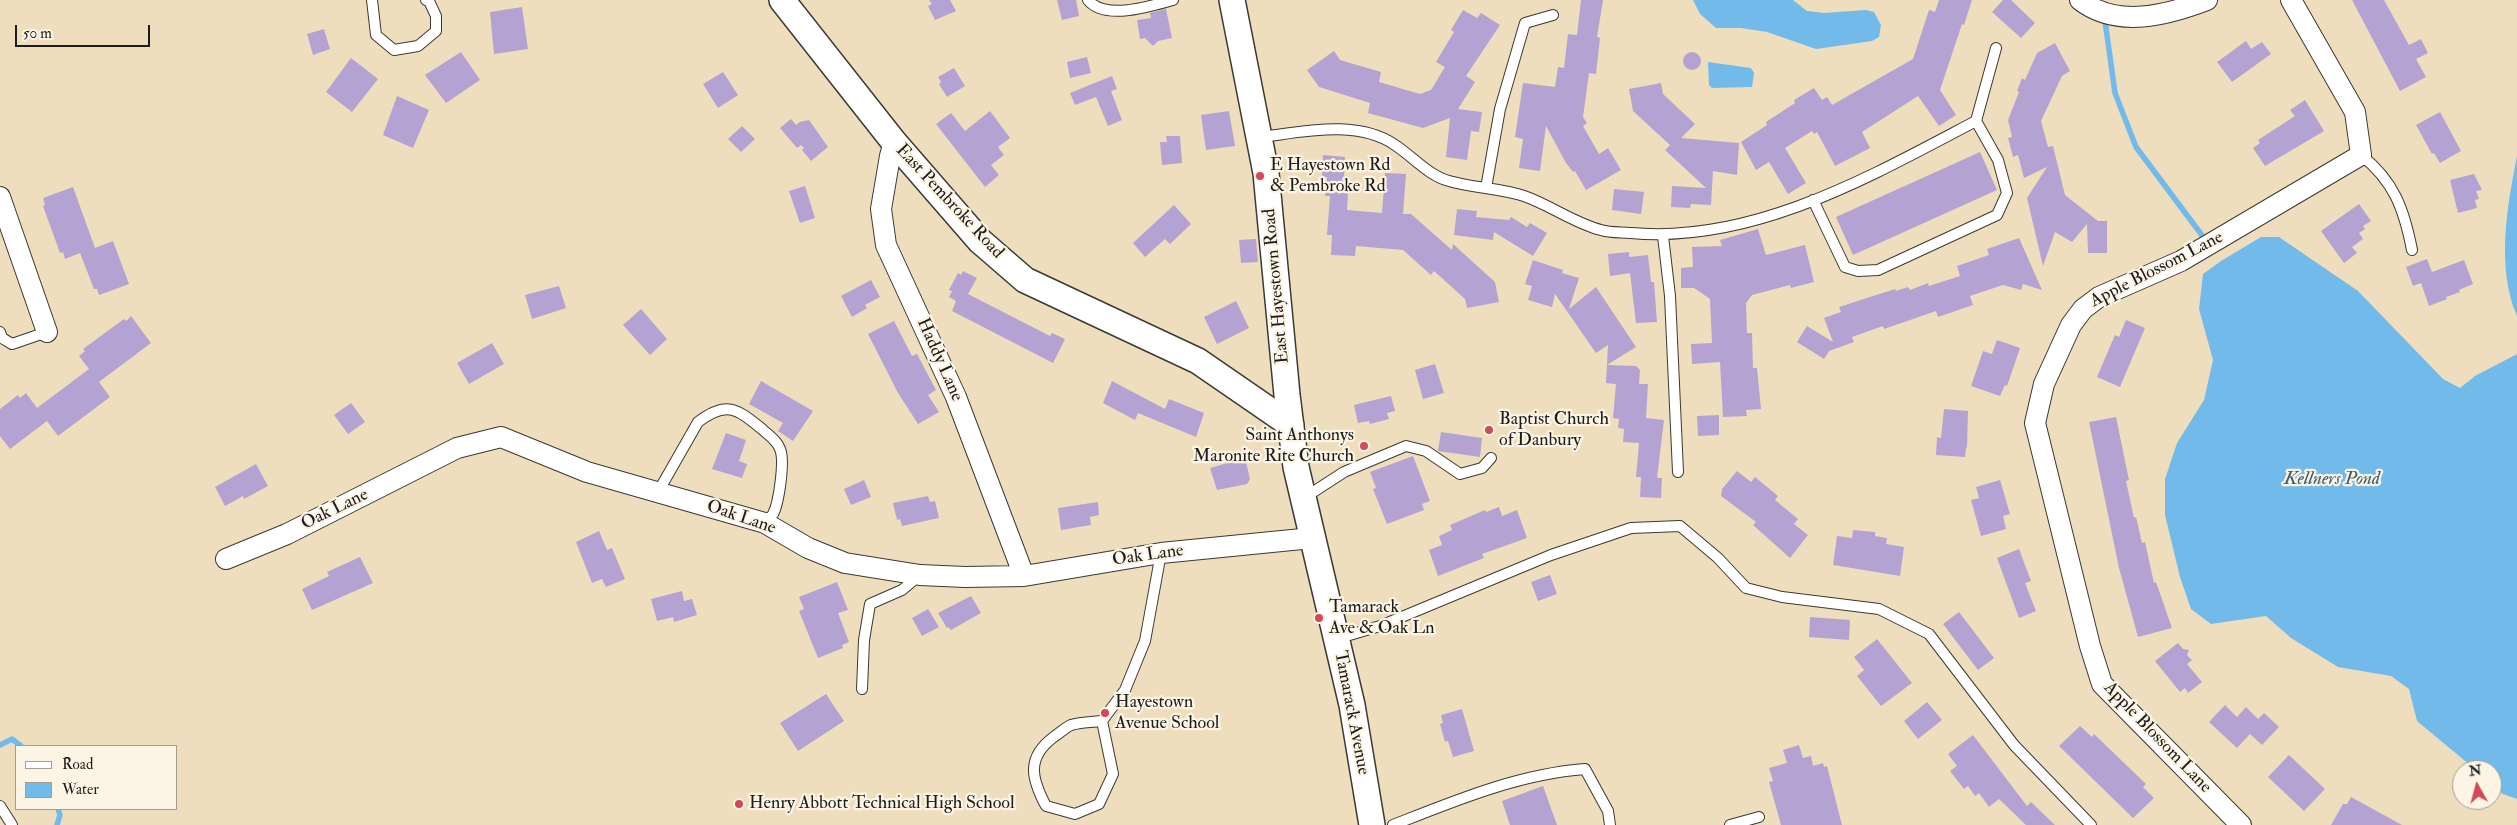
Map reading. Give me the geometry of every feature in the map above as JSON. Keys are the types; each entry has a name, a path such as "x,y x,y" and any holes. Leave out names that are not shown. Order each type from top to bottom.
{"street":[{"name":"East Pembroke Road","path":"782,0 894,142 980,241 1025,280 1198,361 1290,425"},
{"name":"East Hayestown Road","path":"1232,0 1261,137 1266,172 1290,425"},
{"path":"2080,0 2107,13 2135,18 2184,9 2207,0"},
{"path":"2291,0 2355,112 2361,155"},
{"name":"Haddy Lane","path":"894,142 881,209 886,245 956,397 1024,576"},
{"name":"Apple Blossom Lane","path":"2241,825 2102,684 2090,646 2035,423 2044,384 2071,325 2083,309 2099,297 2181,261 2361,155"},
{"path":"0,197 47,332"},
{"name":"Tamarack Avenue","path":"1290,425 1303,499 1352,705 1372,825"},
{"name":"Oak Lane","path":"226,558 287,534 457,448 501,437 587,472 765,523 808,548 845,563 920,575 965,577 1024,576 1161,553 1312,538"}],"lane":[{"path":"372,0 376,35 394,50 418,46 436,31 436,16 429,1 426,0"},
{"path":"1088,0 1092,5 1106,10 1136,10 1173,0"},
{"path":"1486,188 1500,109 1525,23 1553,16"},
{"path":"1813,200 1845,267 1858,271 1878,270 1997,215 2006,193 1998,160 1976,121 1996,48"},
{"path":"1261,137 1326,129 1358,130 1394,143 1424,167 1447,181 1524,196 1601,230 1663,236 1718,229 1771,215 1813,200 1914,154 1976,121"},
{"path":"2361,155 2378,168 2400,203 2412,250"},
{"path":"1663,236 1670,296 1678,472"},
{"path":"0,332 2,338 12,344 47,332"},
{"path":"658,492 698,422 705,416 728,408 742,412 772,438 781,450 778,495 773,514 765,523"},
{"path":"1303,499 1344,472 1406,446 1426,452 1460,474 1482,468 1491,458"},
{"path":"1336,639 1380,626 1551,555 1631,528 1680,526 1718,558 1746,588 1782,597 1879,609 1929,634 2014,744 2091,825"},
{"path":"1102,721 1113,774 1099,804 1075,814 1046,806 1036,788 1033,772 1036,757 1050,740 1071,725 1102,721 1125,690 1145,641 1161,553"},
{"path":"862,689 864,640 870,604 902,590 920,575"},
{"path":"1393,825 1413,822 1504,784 1551,771 1584,769 1608,811 1610,825"},
{"path":"0,806 12,825"},
{"path":"1730,825 1759,817"}],"water":[{"path":"1693,0 1793,0 1807,11 1824,13 1866,10 1874,12 1881,25 1879,37 1872,41 1816,49 1767,32 1741,28 1716,28 1700,14"},
{"path":"1708,62 1751,68 1754,73 1752,87 1712,88 1709,85"},
{"path":"2517,156 2517,316 2507,277 2505,237"},
{"name":"Kellners Pond","path":"2261,237 2279,237 2358,291 2443,379 2460,388 2475,376 2517,354 2517,799 2502,793 2502,760 2464,760 2417,721 2409,689 2391,676 2338,667 2291,638 2266,616 2211,624 2191,609 2180,577 2165,515 2165,479 2177,443 2204,400 2213,360 2199,309 2203,274"}],"building":[{"path":"929,0 950,0 956,11 935,20 928,6 932,4"},
{"path":"1057,0 1076,0 1079,16 1062,20"},
{"path":"1581,0 1603,0 1597,37 1600,38 1596,74 1589,73 1583,117 1587,123 1583,126 1599,154 1608,148 1621,170 1586,190 1575,171 1573,172 1566,163 1546,126 1540,171 1519,168 1523,139 1515,137 1523,83 1555,87 1558,67 1564,68 1568,34 1577,35"},
{"path":"1939,0 1972,0 1940,90 1956,115 1939,126 1918,96 1862,132 1870,148 1835,166 1817,132 1814,134 1812,131 1785,148 1806,183 1788,194 1769,162 1756,170 1741,142 1767,125 1766,122 1795,103 1794,100 1814,88 1822,100 1827,97 1832,105 1913,59 1929,10 1935,12"},
{"path":"2003,0 2011,0 2035,23 2021,38 1992,12"},
{"path":"2352,0 2384,0 2409,45 2421,39 2428,53 2416,59 2426,77 2400,91"},
{"path":"522,7 528,49 494,54 490,12"},
{"path":"1166,9 1172,38 1158,41 1153,46 1145,38 1140,39 1137,20 1151,18 1150,13"},
{"path":"1463,10 1477,18 1481,13 1500,25 1466,76 1475,82 1458,109 1482,112 1479,132 1471,131 1467,160 1446,157 1450,118 1423,128 1368,113 1370,103 1319,87 1307,70 1334,51 1340,60 1381,72 1379,82 1420,94 1431,90 1445,67 1436,62 1454,32 1451,30"},
{"path":"324,29 330,49 313,55 307,34"},
{"path":"2246,41 2251,49 2262,42 2271,54 2232,82 2217,62"},
{"path":"2055,43 2070,71 2062,76 2041,121 2048,147 2053,146 2065,195 2098,221 2107,221 2107,253 2088,253 2087,224 2072,242 2055,232 2043,266 2027,198 2047,167 2024,178 2018,155 2013,157 2008,138 2012,137 2008,120 2019,92 2017,91 2022,78 2025,80 2037,53"},
{"path":"461,52 480,80 446,103 425,75"},
{"path":"1692,52 1698,55 1701,61 1698,67 1692,70 1686,67 1683,61 1686,55"},
{"path":"1087,57 1091,73 1070,78 1067,62"},
{"path":"351,58 378,79 352,112 326,92"},
{"path":"954,68 965,86 947,97 939,84 941,82 938,77"},
{"path":"723,72 738,95 718,108 703,84"},
{"path":"1112,76 1117,89 1111,91 1122,120 1108,126 1096,97 1075,105 1070,93"},
{"path":"1661,83 1663,94 1695,124 1681,138 1739,143 1737,175 1713,171 1711,205 1691,204 1690,208 1671,207 1672,186 1706,188 1665,150 1670,145 1633,111 1629,89"},
{"path":"397,96 429,110 413,148 383,135"},
{"path":"2305,100 2324,131 2265,166 2253,148 2260,143 2258,140 2295,116 2290,110"},
{"path":"990,111 1010,138 998,147 1004,155 991,165 999,175 985,187 936,124 951,113 965,131"},
{"path":"1229,111 1235,146 1206,150 1201,115"},
{"path":"2440,112 2461,151 2440,163 2434,153 2432,154 2416,125"},
{"path":"791,119 796,125 809,120 828,147 811,161 802,150 804,148 801,145 797,148 780,128"},
{"path":"742,126 755,139 741,152 728,139"},
{"path":"1166,136 1180,136 1182,163 1162,165 1160,142 1167,142"},
{"path":"1980,152 1997,190 1853,255 1836,217"},
{"path":"1323,155 1345,157 1344,176 1349,176 1347,210 1382,213 1385,173 1406,174 1403,214 1411,214 1452,250 1453,244 1495,282 1499,302 1467,308 1465,299 1434,271 1431,275 1403,250 1356,246 1355,256 1331,255 1332,235 1327,235 1330,196 1325,196 1327,177 1322,177"},
{"path":"2474,174 2482,190 2476,191 2479,199 2475,200 2477,208 2458,213 2450,180"},
{"path":"805,186 815,218 800,223 789,191"},
{"path":"73,187 95,248 113,241 129,284 99,295 97,289 94,289 80,253 65,259 63,252 60,253 43,206 45,205 43,198"},
{"path":"1614,189 1644,192 1641,214 1612,210"},
{"path":"2359,204 2371,221 2363,226 2365,229 2359,233 2363,239 2352,247 2357,253 2344,263 2321,231"},
{"path":"1174,205 1191,224 1170,244 1165,239 1145,257 1133,243"},
{"path":"1457,209 1477,211 1476,217 1509,220 1511,217 1527,227 1530,223 1547,233 1533,256 1494,232 1493,240 1454,235"},
{"path":"1758,229 1766,255 1805,245 1814,282 1791,288 1790,285 1752,295 1746,303 1747,333 1752,333 1753,368 1757,368 1761,409 1746,410 1747,416 1723,417 1720,362 1692,364 1691,344 1712,343 1710,299 1694,288 1681,288 1681,268 1693,267 1692,247 1722,246 1720,240"},
{"path":"2019,238 2042,290 2023,284 2021,290 2003,285 1970,296 1973,305 1938,317 1936,311 1884,329 1883,326 1852,337 1854,342 1829,351 1824,359 1797,342 1807,326 1833,342 1824,318 1841,312 1839,307 1895,289 1896,291 1908,287 1910,290 1928,283 1929,286 1960,276 1957,266 1989,255 1987,249"},
{"path":"1256,239 1258,262 1241,263 1239,240"},
{"path":"1629,252 1629,257 1648,255 1651,282 1654,282 1657,322 1636,323 1630,273 1610,276 1608,254"},
{"path":"2427,259 2432,272 2464,260 2473,284 2459,290 2460,292 2446,297 2447,299 2429,306 2421,283 2413,286 2406,267"},
{"path":"1533,260 1563,270 1562,273 1579,278 1569,309 1596,287 1636,347 1607,365 1636,366 1640,370 1639,384 1648,384 1646,418 1664,420 1657,478 1662,478 1661,498 1640,497 1641,477 1636,477 1639,443 1623,442 1624,429 1618,428 1619,419 1613,418 1616,384 1606,383 1608,345 1596,353 1555,294 1552,307 1528,300 1532,286 1525,284"},
{"path":"963,271 977,278 968,294 1050,336 1052,333 1065,339 1053,363 952,311 956,301 949,297 952,291 949,290 958,273 961,275"},
{"path":"871,280 880,297 865,305 867,308 852,317 841,296"},
{"path":"559,286 566,308 532,319 525,295"},
{"path":"1236,301 1249,328 1217,344 1204,317"},
{"path":"641,309 667,339 650,355 623,325"},
{"path":"131,316 151,343 99,382 110,397 58,436 47,421 10,449 0,436 0,409 18,395 20,398 26,393 37,408 89,369 79,356 85,351 83,349"},
{"path":"2126,320 2145,328 2120,387 2097,377 2115,335 2119,337"},
{"path":"894,321 912,356 917,354 936,390 928,395 939,412 918,424 898,393 868,334"},
{"path":"1997,340 2020,348 2007,386 2005,385 2000,396 1971,386 1983,351 1992,354"},
{"path":"492,343 504,364 469,384 457,363"},
{"path":"1435,364 1444,393 1423,399 1415,370"},
{"path":"761,381 813,411 793,441 778,431 783,423 749,404"},
{"path":"1112,381 1165,409 1169,399 1204,413 1196,437 1138,413 1135,420 1103,403"},
{"path":"1391,396 1395,411 1387,413 1389,419 1370,424 1369,421 1358,423 1354,405"},
{"path":"351,403 365,422 348,434 334,415"},
{"path":"1944,409 1968,411 1965,457 1936,455 1937,437 1941,438"},
{"path":"1719,415 1719,435 1698,436 1697,416"},
{"path":"2116,417 2129,480 2126,481 2134,518 2136,517 2142,543 2145,542 2154,583 2156,582 2172,628 2138,637 2119,568 2089,422"},
{"path":"1441,432 1482,438 1480,457 1438,451"},
{"path":"726,433 746,440 739,461 747,464 742,478 712,469"},
{"path":"1413,456 1430,501 1422,504 1424,510 1387,524 1373,489 1376,488 1370,472"},
{"path":"1245,458 1250,479 1247,484 1217,490 1210,468"},
{"path":"256,464 268,486 244,499 243,496 225,506 215,487"},
{"path":"1737,471 1751,482 1755,477 1778,496 1775,500 1798,519 1794,524 1808,535 1790,558 1753,525 1756,522 1721,496 1722,489"},
{"path":"864,480 871,497 851,505 844,489"},
{"path":"2000,480 2010,514 2003,516 2006,529 1981,536 1971,500 1979,498 1976,487"},
{"path":"928,496 930,502 935,501 939,518 902,526 900,519 897,520 893,503"},
{"path":"1098,502 1099,515 1090,517 1091,525 1061,530 1058,508"},
{"path":"1499,507 1502,516 1517,510 1527,538 1482,554 1484,558 1438,576 1429,550 1442,545 1439,536 1452,530 1450,525 1485,510 1486,512"},
{"path":"1853,530 1875,532 1875,536 1887,538 1886,544 1904,547 1900,576 1833,565 1837,536 1852,538"},
{"path":"599,531 607,550 612,548 625,579 606,587 602,579 592,583 576,542"},
{"path":"2019,549 2031,581 2025,583 2036,611 2019,618 1997,558"},
{"path":"360,557 373,583 312,610 302,589 329,576 327,572"},
{"path":"1550,575 1557,594 1538,601 1531,582"},
{"path":"837,582 848,610 838,613 849,642 842,645 843,648 818,658 799,611 804,609 799,597"},
{"path":"682,591 684,601 692,599 697,615 674,622 673,617 657,621 651,599"},
{"path":"971,596 981,613 951,630 947,628 938,613"},
{"path":"928,609 939,627 922,636 912,618"},
{"path":"1959,612 1994,658 1978,670 1943,624"},
{"path":"1810,617 1850,620 1849,640 1809,637"},
{"path":"1877,639 1912,683 1881,706 1857,676 1864,670 1854,657"},
{"path":"2178,643 2183,649 2189,650 2187,655 2192,660 2187,664 2202,682 2188,693 2185,688 2180,692 2155,661"},
{"path":"826,694 844,721 798,751 780,723"},
{"path":"1927,702 1942,720 1918,739 1904,721"},
{"path":"2225,705 2237,717 2246,707 2258,719 2264,713 2279,727 2262,745 2250,734 2237,748 2209,722"},
{"path":"1462,709 1474,751 1453,757 1448,741 1445,742 1440,724 1443,723 1441,715"},
{"path":"2080,726 2092,737 2094,734 2146,784 2143,787 2154,798 2133,818 2059,746"},
{"path":"1973,735 2027,806 2031,802 2055,825 2026,825 1999,799 1989,807 1979,793 1975,796 1968,786 1964,789 1950,771 1957,766 1948,754"},
{"path":"1799,745 1803,758 1811,756 1813,766 1823,763 1824,767 1827,766 1842,825 1781,825 1769,782 1773,781 1769,768 1787,763 1783,750"},
{"path":"2289,755 2325,789 2304,811 2268,777"},
{"path":"1543,786 1557,825 1510,825 1502,801"},
{"path":"2351,797 2402,825 2331,825 2343,804 2347,804"}],"waterway":[{"path":"2105,21 2115,93 2136,147 2204,238"},
{"path":"0,745 12,739 20,745"},
{"path":"57,825 60,815 58,810"}],"place":[{"name":"E Hayestown Rd & Pembroke Rd","path":"1260,176"},
{"name":"Baptist Church of Danbury","path":"1489,430"},
{"name":"Saint Anthonys Maronite Rite Church","path":"1364,446"},
{"name":"Tamarack Ave & Oak Ln","path":"1319,618"},
{"name":"Hayestown Avenue School","path":"1105,713"},
{"name":"Henry Abbott Technical High School","path":"739,804"}]}
